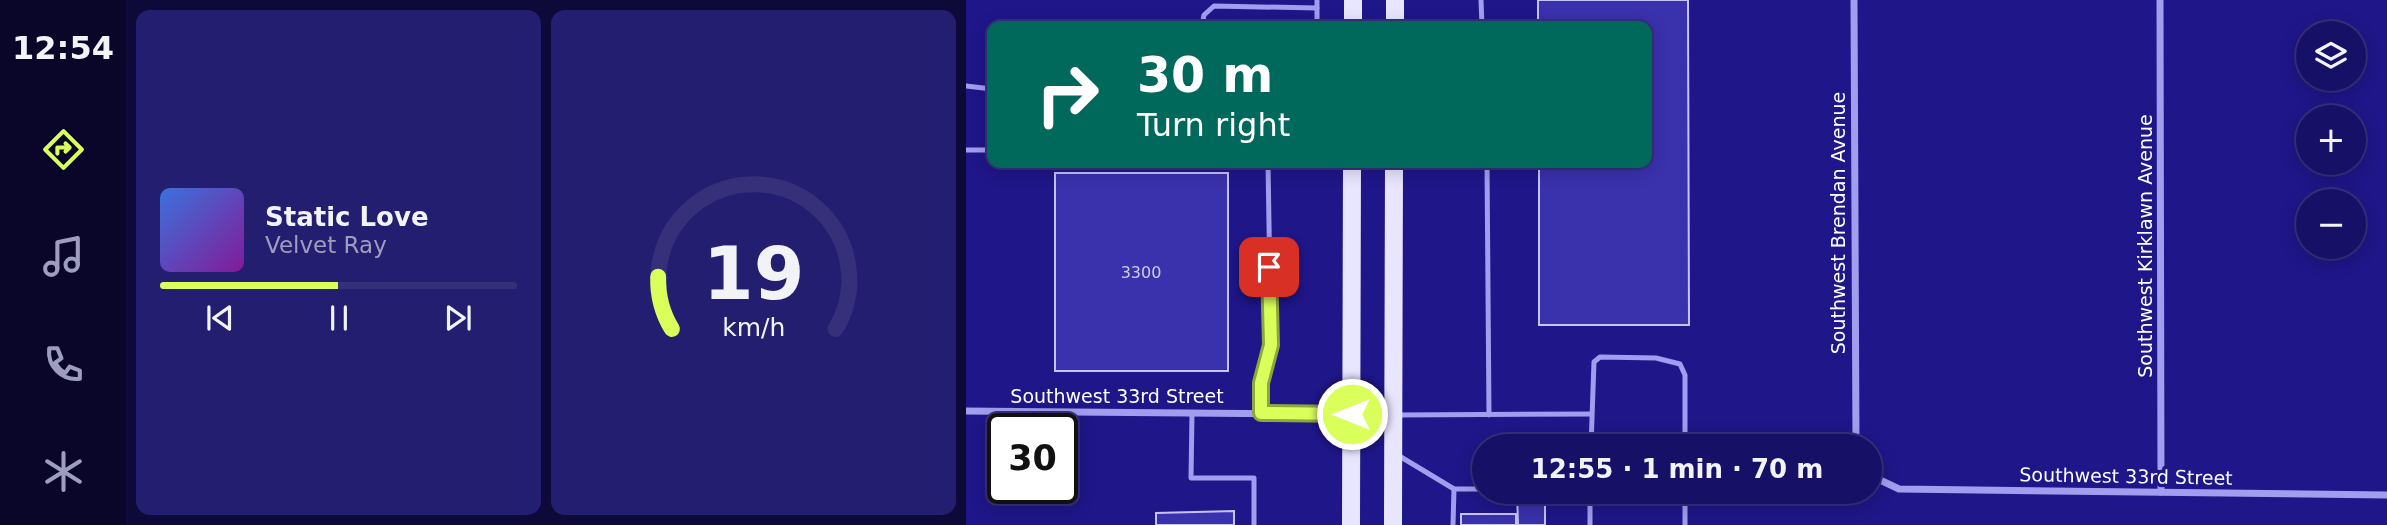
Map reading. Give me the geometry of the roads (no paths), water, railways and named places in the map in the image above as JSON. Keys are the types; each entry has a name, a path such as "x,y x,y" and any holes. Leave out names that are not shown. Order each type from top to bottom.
{"main road":[{"path":"1353,0 1353,21"},
{"path":"1395,0 1395,21"},
{"path":"1351,525 1352,168"},
{"path":"1393,525 1394,168"}],"street":[{"name":"Southwest Brendan Avenue","path":"1854,0 1856,434"},
{"name":"Southwest Kirklawn Avenue","path":"2160,0 2161,492"},
{"name":"Southwest 33rd Street","path":"966,411 1393,415"},
{"name":"Southwest 33rd Street","path":"1882,482 1899,489 2387,495"}],"lane":[{"path":"1317,0 1317,21"},
{"path":"1481,0 1482,21"},
{"path":"1203,21 1204,15 1214,6 1317,8"},
{"path":"966,86 987,88"},
{"path":"966,150 987,150"},
{"path":"1261,413 1261,383 1271,345 1268,168"},
{"path":"1487,168 1489,415"},
{"path":"1591,434 1594,362 1600,357 1656,358 1680,364 1685,375 1685,434"},
{"path":"1192,413 1191,478 1254,478 1254,525"},
{"path":"1393,415 1591,414"},
{"path":"1393,452 1454,489 1472,489"},
{"path":"1453,525 1454,489"},
{"path":"1590,504 1590,525"},
{"path":"1685,504 1685,525"}]}
